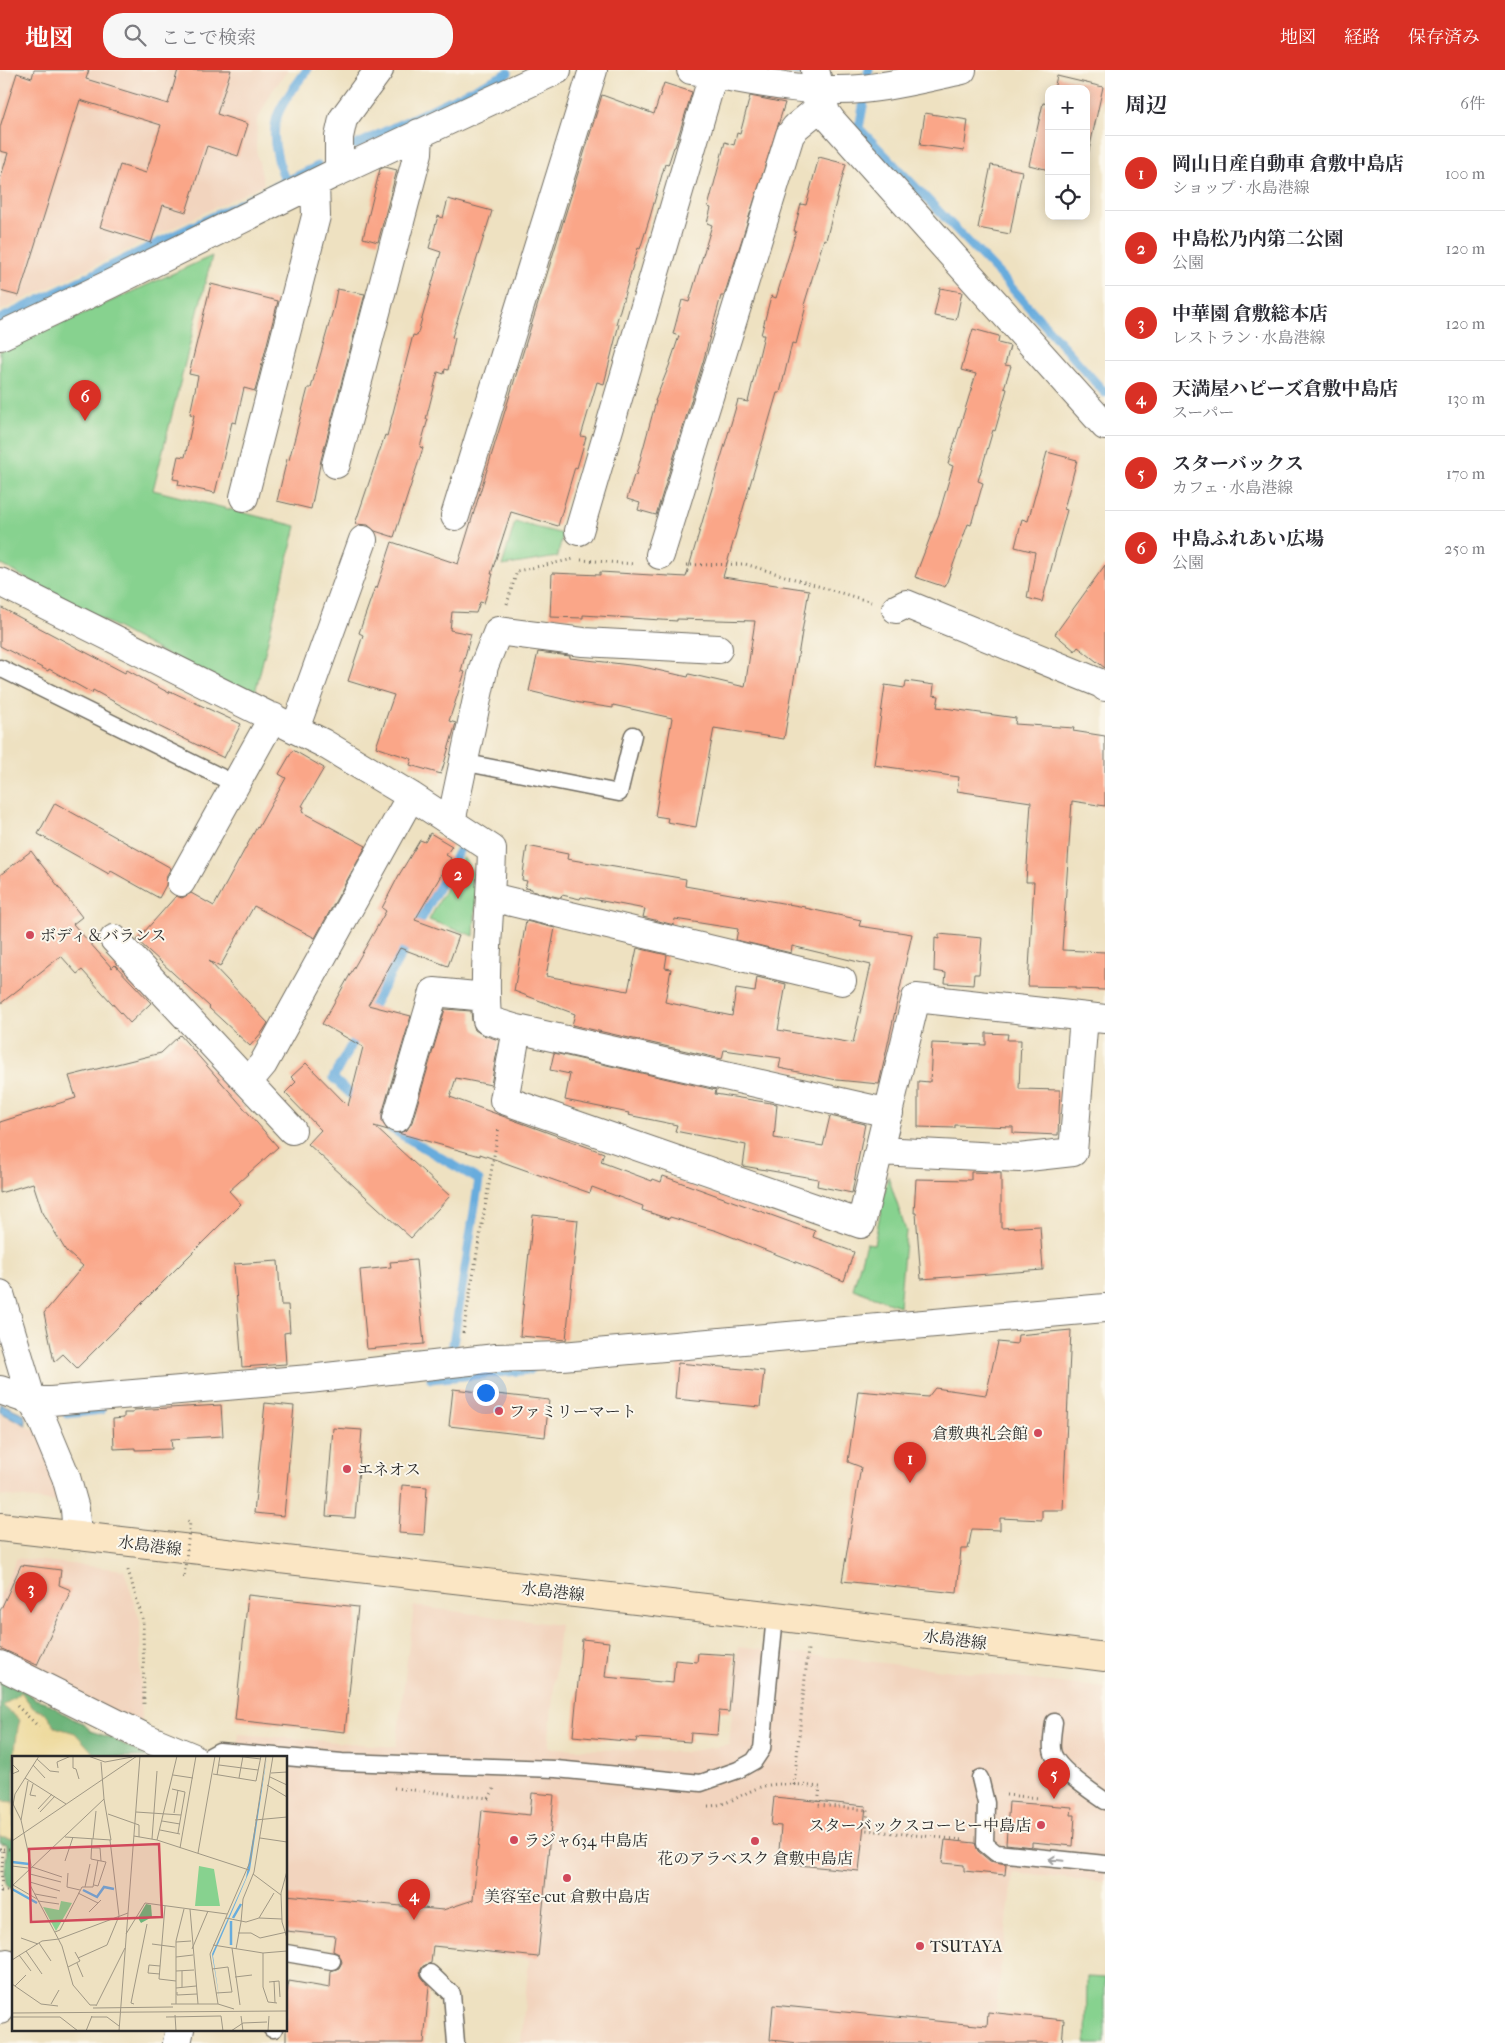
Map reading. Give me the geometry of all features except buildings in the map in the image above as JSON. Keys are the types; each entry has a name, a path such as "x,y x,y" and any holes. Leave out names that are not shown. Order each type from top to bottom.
{"main road":[{"name":"水島港線","path":"0,1527 775,1616 1105,1657"}],"street":[{"path":"339,171 339,136 344,119 379,70"},
{"path":"0,336 339,171 555,70"},
{"path":"455,516 593,70"},
{"path":"579,531 697,71 820,88 861,89 962,70"},
{"path":"820,88 831,120 1105,426"},
{"path":"660,562 790,135 820,88"},
{"path":"336,464 418,154 419,133"},
{"path":"244,497 316,216 315,183"},
{"path":"181,882 235,784 284,723 363,540"},
{"path":"0,582 323,743 406,805 451,822 492,849 486,997 487,1020 517,1029 889,1114"},
{"path":"896,610 906,604 1102,684 1105,687"},
{"path":"451,822 462,762 484,666 498,631 583,642 718,649"},
{"path":"248,1082 263,1064 406,805"},
{"path":"491,897 842,981"},
{"path":"114,939 292,1130"},
{"path":"397,1118 434,992 486,997"},
{"path":"517,1029 504,1100 861,1224 916,998 1094,1018 1073,1152 1019,1158 879,1151"},
{"path":"0,1294 32,1401 44,1422 66,1477 75,1509 77,1536"},
{"path":"0,1390 32,1401 51,1401 309,1379 496,1358 562,1356 1105,1308"},
{"path":"0,1665 144,1737 190,1756"},
{"path":"0,2010 8,1963"},
{"path":"177,2043 180,2030"}],"lane":[{"path":"0,668 235,784"},
{"path":"462,762 619,793 633,735"},
{"path":"288,1757 342,1762 556,1769 701,1784 738,1770 754,1761 762,1749 775,1616"},
{"path":"1054,1722 1051,1749 1054,1759 1088,1789 1105,1801"},
{"path":"210,1756 219,1751 275,1756"},
{"path":"980,1778 986,1803 985,1844 996,1853 1105,1864"},
{"path":"288,1953 332,1961"},
{"path":"430,1973 452,1994 456,2043"}],"path":[{"path":"574,559 579,531"},
{"path":"498,631 517,571 574,559 746,564 896,610"},
{"path":"458,1362 504,1100"},
{"path":"182,1578 184,1578 190,1522 187,1521"},
{"path":"126,1564 143,1622 144,1737"},
{"path":"794,1785 808,1647"},
{"path":"13,1703 39,1727"},
{"path":"2,1849 1,1891 12,1891"}],"shaded area":[{"path":"0,70 288,70 271,93 257,121 256,150 264,184 0,311"},
{"path":"0,1414 44,1434 67,1503 0,1495"},
{"path":"17,1558 124,1570 140,1621 141,1729 0,1659 0,1596"},
{"path":"414,1606 560,1625 548,1748 684,1752 729,1745 738,1647 1105,1688 1105,1882 1013,1873 993,2033 849,2043 521,2043 529,1959 288,1935 288,1756 237,1756 239,1734 396,1747"}],"green space":[{"path":"212,256 153,490 296,526 255,693 241,695 0,564 0,351"},
{"path":"515,522 563,534 557,557 502,566"},
{"path":"463,857 477,879 474,936 429,920"},
{"path":"888,1176 906,1231 899,1306 853,1289 866,1243 874,1244"},
{"path":"0,1682 45,1702 85,1724 90,1731 112,1738 146,1756 12,1756 12,1888 6,1885 5,1880 7,1844 0,1843"},
{"path":"1087,1977 1105,1978 1105,2043 1086,2043"}],"sand":[{"path":"21,1692 33,1708 45,1713 55,1727 75,1733 96,1756 14,1756 20,1720 3,1706"},
{"path":"0,1801 12,1802 12,1839 0,1836"}],"water":[{"path":"0,1403 24,1414 26,1425 0,1412"}],"waterway":[{"path":"286,181 277,155 275,129 280,109 307,70"},
{"path":"793,70 800,71"},
{"path":"356,145 508,73"},
{"path":"859,128 864,101"},
{"path":"857,126 1002,277 1105,393"},
{"path":"0,319 318,166"},
{"path":"368,1015 465,840"},
{"path":"359,1031 333,1078 359,1102"},
{"path":"374,1115 390,1128 479,1180 452,1350"},
{"path":"431,1379 530,1370"},
{"path":"67,1414 101,1410"}],"place":[{"name":"中島ふれあい広場","path":"85,421"},
{"name":"中島松乃内第二公園","path":"458,899"},
{"name":"ボディ＆バランス","path":"30,935"},
{"name":"ファミリーマート","path":"499,1411"},
{"name":"倉敷典礼会館","path":"1038,1433"},
{"name":"エネオス","path":"347,1469"},
{"name":"岡山日産自動車 倉敷中島店","path":"910,1483"},
{"name":"中華園 倉敷総本店","path":"31,1613"},
{"name":"スターバックス","path":"1054,1799"},
{"name":"スターバックスコーヒー中島店","path":"1041,1825"},
{"name":"ラジャ634 中島店","path":"514,1840"},
{"name":"花のアラベスク 倉敷中島店","path":"755,1841"},
{"name":"美容室e-cut 倉敷中島店","path":"567,1878"},
{"name":"天満屋ハピーズ倉敷中島店","path":"414,1920"},
{"name":"TSUTAYA","path":"920,1946"}]}
